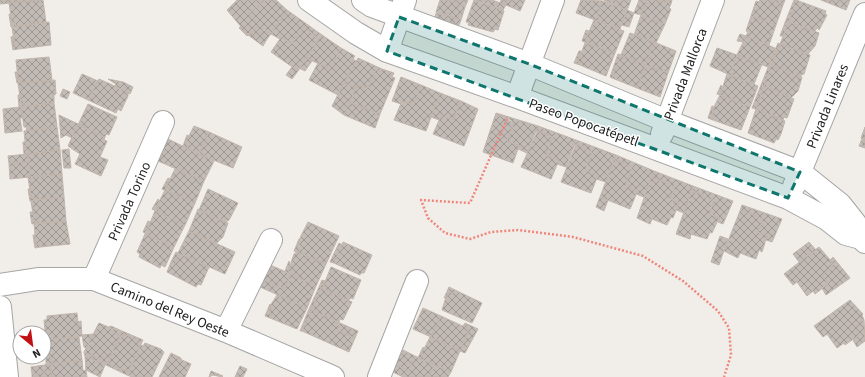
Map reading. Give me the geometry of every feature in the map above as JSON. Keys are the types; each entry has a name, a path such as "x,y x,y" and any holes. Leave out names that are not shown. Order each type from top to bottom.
{"street":[{"name":"Paseo Popocatépetl","path":"309,0 356,33 387,51 517,97 788,198 827,219 846,234 863,240"},
{"name":"Paseo Popocatépetl","path":"363,0 372,6 402,8 528,64 667,121 800,172 840,204 855,224 863,240"},
{"path":"517,97 553,0"},
{"name":"Privada Mallorca","path":"656,149 713,0"},
{"path":"387,51 402,8"},
{"name":"Privada Linares","path":"788,198 865,14"},
{"name":"Privada Torino","path":"94,279 163,122"},
{"path":"226,331 271,240"},
{"name":"Camino del Rey Oeste","path":"0,285 38,279 94,279 226,331 333,377"},
{"path":"379,377 417,281"},
{"path":"0,307 7,377"}],"path":[{"path":"517,97 470,203 421,200 428,218 445,233 470,239 491,232 518,230 573,237 643,256 683,281 718,311 729,328 732,355 724,377"}],"highlighted area":[{"path":"399,17 529,64 800,172 788,198 387,51"}],"building":[{"path":"0,0 11,0 12,3 0,4"},
{"path":"11,0 38,0 12,3"},
{"path":"43,0 46,22 16,26 15,22 12,23 9,3"},
{"path":"237,0 265,0 249,14 259,25 248,35 227,10"},
{"path":"265,0 276,0 287,10 270,35 264,29 255,37 250,33 259,25 249,14"},
{"path":"440,0 446,0 465,7 461,20 436,12"},
{"path":"446,0 468,0 465,7"},
{"path":"474,0 504,11 498,30 495,29 493,32 468,25 469,23 466,22"},
{"path":"476,0 492,0 506,5 503,10"},
{"path":"501,0 507,0 506,5 500,3"},
{"path":"507,0 525,0 520,11 506,5"},
{"path":"581,0 603,1 597,15 599,16 598,21 576,13"},
{"path":"604,0 631,0 627,10"},
{"path":"639,0 647,0 641,15 634,13"},
{"path":"647,0 660,0 671,4 669,8 671,9 665,24 641,15"},
{"path":"660,0 672,0 671,4"},
{"path":"760,0 771,0 783,5 776,25 751,16 756,1 759,2"},
{"path":"771,0 785,0 783,5"},
{"path":"794,0 796,0 789,21 786,20"},
{"path":"796,0 826,11 825,14 827,15 819,30 817,28 815,31 789,22"},
{"path":"821,0 850,0 846,10"},
{"path":"603,1 627,10 620,29 598,21 599,16 597,15"},
{"path":"287,10 322,35 319,39 304,26 292,44 282,36 280,39 271,34"},
{"path":"627,10 634,13 629,27 622,25"},
{"path":"436,13 445,14 461,20 459,25 435,18"},
{"path":"9,14 11,15 12,23 15,22 16,26 11,27"},
{"path":"641,15 665,24 656,43 634,35"},
{"path":"751,16 776,25 769,45 746,36 748,32 746,31"},
{"path":"594,20 624,31 615,53 587,43 589,40 586,39"},
{"path":"786,20 789,22 783,36 780,36"},
{"path":"49,22 51,45 18,49 17,46 15,47 12,27"},
{"path":"789,22 819,33 815,46 808,54 780,44"},
{"path":"241,26 248,35 247,36 239,28"},
{"path":"304,26 319,39 298,71 271,52 282,36 292,44"},
{"path":"264,29 270,35 267,39 260,32"},
{"path":"586,30 589,31 586,39 589,40 587,43 582,41"},
{"path":"260,32 267,39 263,46 248,35 250,33 255,37"},
{"path":"630,33 654,42 646,65 621,55"},
{"path":"740,34 746,36 745,42 737,41"},
{"path":"322,35 341,48 330,69 306,58"},
{"path":"13,36 15,47 17,46 18,49 13,50 11,37"},
{"path":"746,36 775,48 768,67 737,55"},
{"path":"654,42 676,51 668,73 646,65"},
{"path":"585,43 615,53 606,76 580,65 581,62 578,61"},
{"path":"778,43 780,44 771,66 769,65"},
{"path":"780,44 810,55 804,74 799,76 771,66"},
{"path":"341,48 355,56 353,59 356,61 338,95 309,80 318,63 330,69"},
{"path":"717,48 737,55 732,70 734,71 732,76 710,66"},
{"path":"579,51 581,51 578,61 581,62 580,65 574,63"},
{"path":"618,54 621,55 612,78 610,77"},
{"path":"621,55 646,65 637,88 612,78"},
{"path":"737,55 762,64 754,84 732,76 734,71 732,70"},
{"path":"49,57 52,80 21,83 21,80 18,79 16,60"},
{"path":"306,58 312,61 305,71 299,68"},
{"path":"358,58 382,69 381,72 376,70 368,88 357,84 356,88 344,83"},
{"path":"646,65 668,73 660,97 637,88"},
{"path":"769,65 771,66 764,86 761,85"},
{"path":"771,66 802,77 798,91 791,98 764,86"},
{"path":"292,67 298,71 292,79 286,75"},
{"path":"382,69 394,73 392,77 395,78 380,114 350,103 357,84 368,88 376,70 381,72"},
{"path":"15,72 17,72 18,79 21,80 21,83 17,83"},
{"path":"82,74 98,81 88,100 73,93"},
{"path":"727,74 758,86 750,107 720,95"},
{"path":"401,77 421,85 414,105 402,101 401,104 392,101"},
{"path":"99,79 128,92 128,96 121,111 118,109 116,113 88,100"},
{"path":"108,79 123,82 133,87 130,94 115,86 116,84"},
{"path":"55,80 56,94 54,95 54,103 24,106 24,103 21,104 18,83"},
{"path":"344,83 356,88 344,115 332,106"},
{"path":"421,85 440,93 426,131 394,120 402,101 414,105"},
{"path":"721,85 723,88 720,95 717,94"},
{"path":"761,85 764,86 756,109 752,108"},
{"path":"764,86 794,99 787,118 784,117 783,120 756,109"},
{"path":"63,89 70,92 67,99 60,96"},
{"path":"440,93 461,101 453,120 441,116 439,120 431,117"},
{"path":"18,95 20,95 21,104 24,103 24,106 19,107"},
{"path":"720,95 750,107 741,130 713,120 715,116 712,115 713,109"},
{"path":"461,101 478,109 464,146 433,134 441,116 453,120"},
{"path":"349,102 380,114 375,128 344,115"},
{"path":"54,103 57,127 27,131 26,127 24,127 21,107"},
{"path":"88,104 117,117 109,135 106,134 105,137 78,125"},
{"path":"712,106 714,107 712,115 715,116 713,120 708,118"},
{"path":"21,107 23,118 20,118 22,131 5,133 3,109"},
{"path":"756,109 785,121 778,140 776,139 774,143 748,133"},
{"path":"496,113 538,126 527,153 518,149 519,146 507,141 514,123 511,120 498,115 495,116"},
{"path":"59,115 78,124 72,138 66,135 61,138"},
{"path":"498,115 514,123 507,141 519,146 513,163 483,152 495,116"},
{"path":"78,124 105,137 104,140 107,141 100,157 108,160 101,176 75,164 80,154 68,146"},
{"path":"194,126 209,132 199,154 187,149 188,146 185,144"},
{"path":"538,126 576,140 566,167 557,164 559,160 546,155 553,137 536,131"},
{"path":"57,127 60,150 29,154 29,150 26,150 24,131"},
{"path":"865,127 865,140 861,138"},
{"path":"538,130 553,137 546,155 559,160 551,179 521,167"},
{"path":"209,132 242,147 233,168 199,154"},
{"path":"187,135 189,136 185,144 188,146 187,149 183,146"},
{"path":"168,139 214,161 204,181 158,161"},
{"path":"862,139 865,140 865,148 859,146"},
{"path":"576,140 616,155 606,182 596,179 598,175 585,170 592,152 576,144 574,146"},
{"path":"23,142 25,142 26,150 29,150 29,154 24,154"},
{"path":"576,144 592,152 585,170 598,175 591,193 561,182"},
{"path":"69,149 71,168 64,168 62,150"},
{"path":"60,150 62,174 30,177 28,154"},
{"path":"28,154 29,162 9,163 8,156"},
{"path":"616,155 654,171 644,197 636,194 638,190 625,186 632,167 614,160"},
{"path":"616,159 632,167 625,186 638,190 630,209 600,197 614,160"},
{"path":"29,162 30,177 10,179 9,163"},
{"path":"175,169 204,181 195,203 168,192 170,188 166,187"},
{"path":"654,171 693,186 684,213 676,210 679,203 670,199 675,187 655,178 655,180 651,178"},
{"path":"62,174 64,197 34,200 34,198 31,198 28,177"},
{"path":"168,178 170,179 166,187 170,188 168,192 162,189"},
{"path":"651,178 655,180 655,178 675,187 670,199 679,203 673,218 671,217 667,225 652,219 650,224 637,218"},
{"path":"693,186 733,201 723,224 718,222 719,218 709,214 714,201 696,192 691,193"},
{"path":"28,189 30,189 31,198 34,198 34,200 30,201"},
{"path":"208,189 238,203 229,220 225,222 199,210"},
{"path":"165,190 195,203 185,225 158,212 160,210 156,208"},
{"path":"696,192 714,201 709,214 719,218 712,233 710,232 707,239 691,234 690,239 676,234 691,193"},
{"path":"64,197 66,221 37,223 37,221 34,221 31,201"},
{"path":"600,197 608,200 604,211 596,207"},
{"path":"158,199 160,201 156,208 160,210 158,212 152,209"},
{"path":"742,205 782,219 772,242 766,240 767,236 758,232 763,219 740,211"},
{"path":"198,209 228,223 223,237 216,244 189,231"},
{"path":"155,211 185,225 174,247 148,235 150,232 147,230"},
{"path":"740,211 763,219 758,232 767,236 762,252 759,250 756,259 740,253 738,258 724,251"},
{"path":"30,212 33,212 34,221 37,221 37,223 32,224"},
{"path":"66,221 70,244 40,247 39,244 36,245 34,224"},
{"path":"148,221 151,222 147,230 150,232 148,235 143,232"},
{"path":"308,222 339,236 326,264 299,253 300,249 297,248 300,243 298,242"},
{"path":"189,231 235,252 225,274 178,253"},
{"path":"145,234 174,247 165,267 161,265 160,268 139,257 140,254 137,252"},
{"path":"33,235 35,235 36,245 39,244 40,247 35,248"},
{"path":"720,236 728,239 719,265 711,262"},
{"path":"299,239 300,243 297,248 300,249 299,253 294,251"},
{"path":"343,242 372,255 364,273 361,273 360,275 334,263"},
{"path":"809,242 816,250 799,262 793,254"},
{"path":"339,243 342,245 334,263 330,262"},
{"path":"819,247 832,262 833,267 822,275 828,284 815,294 813,291 807,296 797,282 793,285 784,274"},
{"path":"176,252 178,253 175,264 171,262"},
{"path":"297,252 326,264 316,286 290,274 291,272 288,271 294,254"},
{"path":"178,253 209,267 201,285 198,284 196,287 167,272 171,262 175,264"},
{"path":"833,257 850,278 826,295 822,288 828,284 822,275 833,267 830,260"},
{"path":"289,261 290,266 288,271 291,272 290,274 285,271"},
{"path":"270,265 291,274 284,289 263,280"},
{"path":"331,267 361,280 353,299 350,298 349,300 322,289"},
{"path":"291,274 316,286 307,308 260,287 263,280 284,289"},
{"path":"322,280 325,281 322,289 319,287"},
{"path":"319,287 321,288 311,310 309,309"},
{"path":"449,287 455,290 453,293 450,292 447,297 444,298"},
{"path":"321,288 352,302 343,320 340,319 339,322 311,310"},
{"path":"455,290 482,303 472,323 442,310 446,297 450,292 453,293"},
{"path":"277,295 307,308 297,329 270,318 272,314 269,312 270,306"},
{"path":"850,300 863,314 864,320 853,327 859,335 845,345 844,343 837,348 827,334 823,337 814,326"},
{"path":"270,304 271,307 269,312 272,314 270,318 265,316"},
{"path":"423,308 441,316 431,337 413,329"},
{"path":"309,309 312,310 302,331 300,331"},
{"path":"312,310 340,323 337,330 355,338 349,352 302,331"},
{"path":"77,313 78,322 81,321 82,336 52,339 52,325 44,325 44,320 47,320 47,316"},
{"path":"441,316 469,329 460,351 431,337"},
{"path":"864,320 865,341 857,347 853,340 859,335 853,327"},
{"path":"99,323 118,331 116,333 120,336 107,363 84,352"},
{"path":"340,323 358,331 355,338 337,330"},
{"path":"465,323 478,329 465,353 460,351 469,329 463,326"},
{"path":"111,326 122,331 120,336 116,333 118,331 109,327"},
{"path":"122,331 143,340 142,342 124,334 122,337 120,336"},
{"path":"94,334 86,348 84,347 82,335"},
{"path":"124,334 142,342 128,372 107,363 120,336 122,337"},
{"path":"79,337 82,360 53,364 52,340"},
{"path":"430,337 460,351 451,372 423,360 424,357 421,355"},
{"path":"145,343 161,349 164,352 152,377 132,377 127,375 141,345 143,346"},
{"path":"423,347 424,348 421,355 424,357 423,360 418,358"},
{"path":"403,350 415,356 408,371 396,365"},
{"path":"84,352 107,363 106,365 85,356"},
{"path":"171,353 181,358 181,360 173,356 172,358 169,357"},
{"path":"85,356 105,365 100,377 86,370"},
{"path":"173,356 191,364 185,377 159,377 169,357 172,358"},
{"path":"415,356 434,365 429,377 403,377 393,372 396,365 408,371"},
{"path":"82,360 83,371 86,370 87,377 52,377 52,364"},
{"path":"107,363 128,372 127,375 106,365"},
{"path":"51,365 51,371 32,374 31,367"},
{"path":"434,365 451,372 448,377 429,377"},
{"path":"240,366 247,369 243,377 235,377"},
{"path":"51,371 52,377 32,377 32,374"},
{"path":"211,371 223,376 213,375 209,377"}]}
